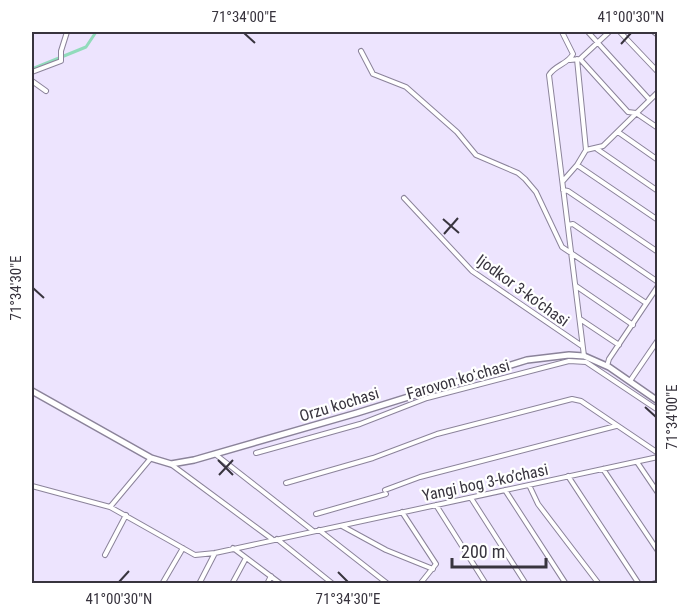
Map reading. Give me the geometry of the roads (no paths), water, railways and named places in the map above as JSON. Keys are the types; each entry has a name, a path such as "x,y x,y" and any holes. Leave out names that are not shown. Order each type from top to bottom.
{"main road":[{"name":"Orzu kochasi","path":"32,392 151,458 171,464 215,454 357,413 527,360 569,355 584,356 607,366 657,401"}],"street":[{"path":"32,72 62,61 67,32"},
{"path":"562,32 573,54 569,60"},
{"path":"588,32 649,99"},
{"path":"584,356 549,75 569,60 578,59 609,32"},
{"path":"620,32 657,72"},
{"path":"654,32 657,35"},
{"path":"361,51 373,74 406,87 457,132 476,155 518,173 525,179 536,192 562,247 646,303"},
{"path":"578,59 628,112 636,113 657,128"},
{"path":"563,181 586,150 578,59"},
{"path":"32,81 45,91"},
{"path":"586,150 603,146 649,99 656,95"},
{"path":"618,132 657,160"},
{"path":"597,149 657,191"},
{"path":"577,165 657,220"},
{"path":"563,190 568,191 657,252"},
{"name":"Ijodkor 3-koʼchasi","path":"404,198 471,271 583,346"},
{"path":"568,225 573,224 657,284 633,325 609,359 607,366"},
{"path":"575,286 633,325"},
{"path":"580,319 619,345"},
{"path":"630,381 656,346 657,340"},
{"name":"Farovon koʻchasi","path":"256,453 360,424 427,398 570,361 586,362 657,410"},
{"path":"286,483 373,458 437,434 572,399 581,401 657,455"},
{"path":"316,514 386,492 420,477 617,426"},
{"path":"215,454 388,584"},
{"name":"Yangi bog 3-koʼchasi","path":"215,553 637,462 657,455"},
{"path":"110,507 151,458"},
{"path":"637,462 657,493"},
{"path":"171,464 333,584"},
{"path":"603,469 657,551"},
{"path":"568,476 639,584"},
{"path":"529,485 538,504 599,584"},
{"path":"32,486 110,507 195,555 215,553"},
{"path":"505,490 566,584"},
{"path":"471,498 526,584"},
{"path":"436,505 486,584"},
{"path":"402,512 436,564 420,584"},
{"path":"105,555 126,515"},
{"path":"341,526 386,550 433,569"},
{"path":"162,584 183,548"},
{"path":"233,548 281,584"},
{"path":"199,584 215,553"},
{"path":"232,584 246,558"},
{"path":"267,584 271,576"},
{"path":"652,584 657,582"}],"waterway":[{"path":"32,69 86,47 96,32"}]}
